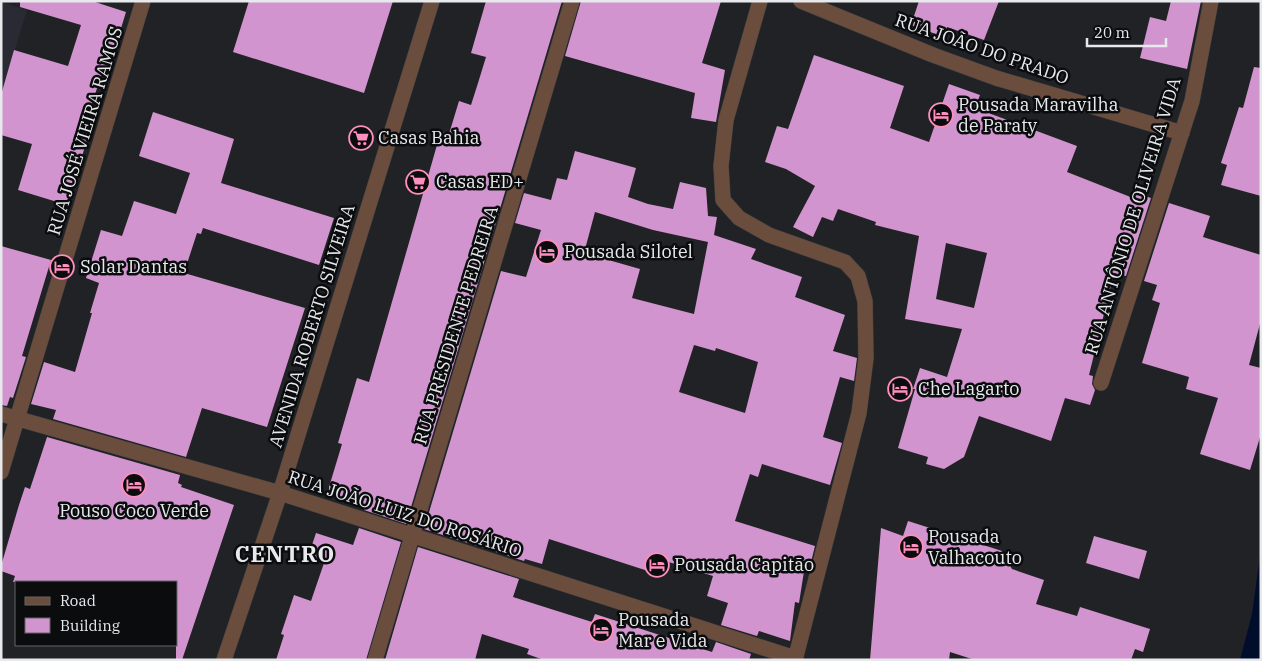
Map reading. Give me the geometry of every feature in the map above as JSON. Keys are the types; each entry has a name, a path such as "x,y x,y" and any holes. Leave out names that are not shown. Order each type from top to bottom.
{"street":[{"name":"RUA JOSÉ VIEIRA RAMOS","path":"1,472 144,1"},
{"name":"AVENIDA ROBERTO SILVEIRA","path":"224,660 280,493 432,1"},
{"name":"RUA PRESIDENTE PEDREIRA","path":"375,660 572,1"},
{"path":"760,1 726,120 721,166 724,200 738,218 769,234 844,262 858,276 865,300 866,358 859,413 795,659"},
{"name":"RUA JOÃO DO PRADO","path":"802,1 933,55 996,78 1182,133"},
{"name":"RUA ANTÔNIO DE OLIVEIRA VIDA","path":"1101,383 1192,101 1211,1"},
{"name":"RUA JOÃO LUIZ DO ROSÁRIO","path":"1,414 280,493 795,659"}],"shaded area":[{"path":"1,2 27,10 1,95"}],"water":[{"path":"1261,548 1261,660 1240,660 1252,614"}],"building":[{"path":"20,1 92,1 126,12 107,74 102,73 85,125 91,127 67,205 18,190 32,144 1,135 1,95 14,50 68,66 81,25 20,7"},
{"path":"249,1 393,1 364,93 233,52"},
{"path":"486,1 562,1 406,524 364,510 366,506 329,495 329,487 342,444 338,443 357,378 369,382 441,131 449,134 459,101 471,105 486,57 471,53"},
{"path":"581,1 721,1 702,63 725,70 716,122 691,118 695,93 565,56"},
{"path":"919,1 999,1 984,40 947,27 944,37 911,25"},
{"path":"1171,1 1201,1 1187,69 1140,58 1150,17 1166,21"},
{"path":"814,55 904,86 890,128 929,142 949,84 980,95 975,108 1077,146 1067,172 1133,198 1135,193 1151,198 1126,276 1114,273 1089,375 1093,376 1092,384 1095,390 1090,405 1065,398 1051,441 979,416 964,457 944,469 926,464 928,457 898,448 920,368 947,377 962,329 905,319 919,236 875,225 876,222 838,209 833,221 822,217 813,237 793,227 815,186 786,169 765,162 777,126 788,129","holes":["946,243 987,253 974,308 936,299"]},
{"path":"1254,67 1261,68 1261,196 1221,185 1227,165 1221,163 1239,107 1243,108"},
{"path":"153,112 234,139 221,183 334,218 319,265 203,228 201,234 197,233 184,273 305,308 267,427 202,408 186,457 53,419 56,410 31,404 44,362 75,372 99,283 86,278 101,230 122,236 134,201 176,214 190,173 139,156"},
{"path":"575,151 636,168 628,197 648,204 673,209 680,182 706,188 708,216 717,217 714,235 756,249 751,259 802,277 795,297 845,315 833,351 857,358 854,381 840,377 823,437 842,443 830,485 762,464 758,477 750,474 735,521 815,546 810,566 805,565 799,603 795,602 790,641 759,631 757,636 721,625 728,603 707,596 713,576 653,557 648,571 549,539 542,564 525,559 524,561 424,529 501,271 526,277 541,230 515,223 524,193 551,200 557,178 567,180","holes":["595,212 653,230 708,242 694,314 632,298 640,269 584,253","694,345 715,351 716,348 758,362 745,413 679,392"]},
{"path":"1169,203 1210,216 1203,237 1261,255 1261,320 1249,365 1261,368 1261,434 1250,470 1200,454 1218,398 1186,389 1189,377 1142,363 1160,303 1152,300 1157,285 1144,281"},
{"path":"1,246 51,260 22,356 26,357 13,398 10,397 7,406 1,405"},
{"path":"47,437 180,475 178,483 182,485 181,487 234,505 182,660 176,660 176,646 178,646 178,581 13,582 15,576 1,571 25,487 30,489"},
{"path":"908,521 1002,551 1012,569 1044,580 1036,604 1077,616 1080,607 1150,629 1143,652 1135,649 1131,660 975,660 950,652 949,660 870,660 881,528 903,536"},
{"path":"359,528 401,542 366,660 276,660 284,635 281,634 294,595 311,601 324,563 308,557 316,533 353,545"},
{"path":"1094,536 1147,551 1139,579 1086,563"},
{"path":"418,547 519,579 513,597 592,622 595,614 712,652 716,642 751,654 749,660 544,660 527,654 529,649 482,634 475,660 385,660"}],"place":[{"name":"Pousada Maravilha de Paraty","path":"941,115"},
{"name":"Casas Bahia","path":"361,138"},
{"name":"Casas ED+","path":"418,182"},
{"name":"Pousada Silotel","path":"547,252"},
{"name":"Solar Dantas","path":"62,267"},
{"name":"Che Lagarto","path":"900,389"},
{"name":"Pouso Coco Verde","path":"134,485"},
{"name":"Pousada Valhacouto","path":"911,547"},
{"name":"Pousada Capitão","path":"657,565"},
{"name":"Pousada Mar e Vida","path":"601,630"}],"district":[{"name":"CENTRO","path":"285,554"}]}
